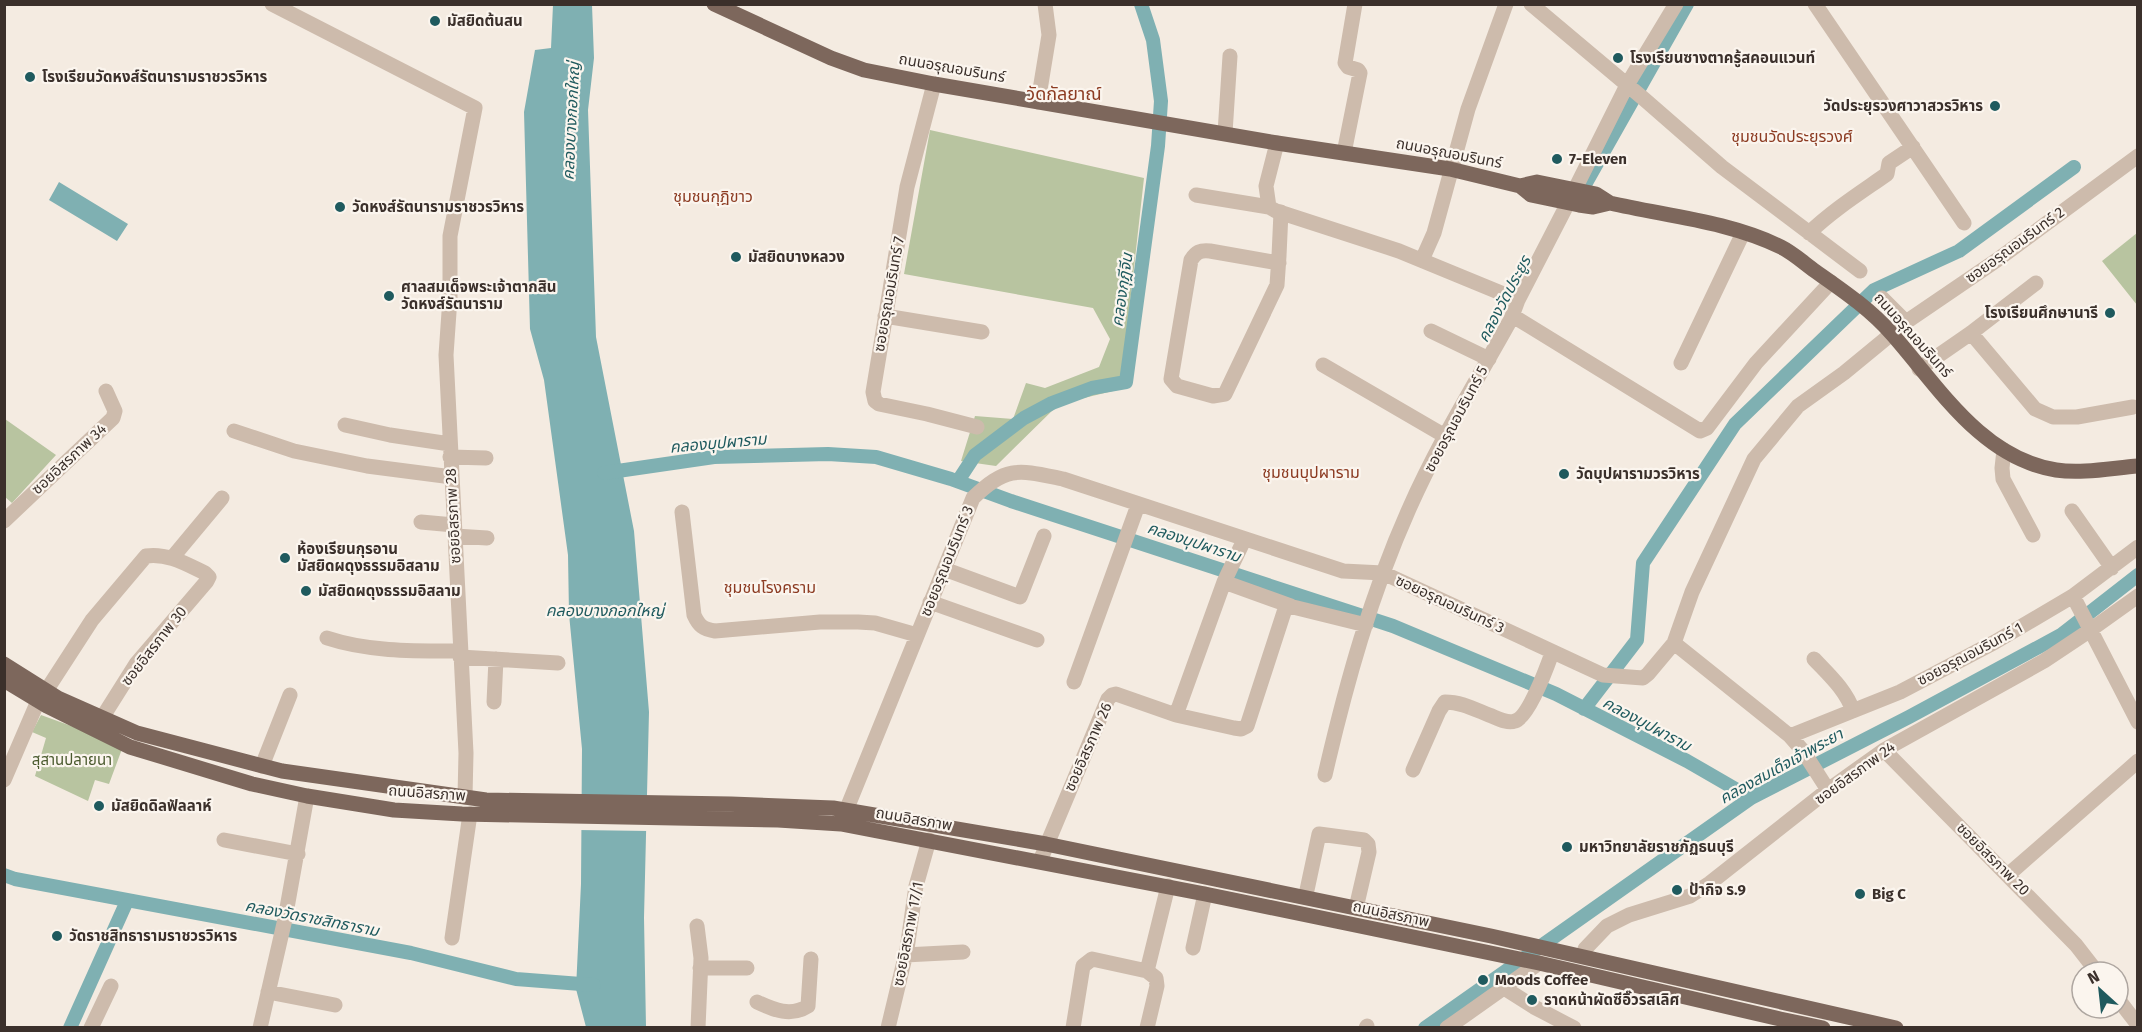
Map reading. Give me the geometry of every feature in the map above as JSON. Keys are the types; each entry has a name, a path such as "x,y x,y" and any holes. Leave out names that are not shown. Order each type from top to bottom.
{"main road":[{"name":"ถนนอรุณอมรินทร์","path":"714,4 831,58 864,70 1277,143 1450,169 1520,186 1537,182 1576,197 1593,207 1610,203 1743,233 1782,248 1865,307 1892,334 1919,369 1968,422 2021,460 2057,470 2093,470 2138,465"},
{"path":"4,664 42,696 58,698 137,733 262,766 313,776 465,797 479,809 731,804 1046,844 1525,944 1536,957 1583,956 1896,1028"},
{"name":"ถนนอิสรภาพ","path":"4,680 42,696 130,747 252,784 307,796 393,810 479,809 734,820 843,817 929,840 1168,886 1510,958 1536,957 1823,1028"},
{"path":"307,796 313,776"}],"street":[{"name":"ซอยอิสรภาพ 28","path":"272,4 475,108 450,236 450,298 446,355 466,753 465,797"},
{"path":"1038,102 1049,35 1045,4"},
{"path":"1344,153 1360,73 1345,63 1355,4"},
{"path":"1422,260 1436,225 1468,109 1506,4"},
{"path":"1531,4 1722,167 1860,271"},
{"name":"ซอยอรุณอมรินทร์ 5","path":"1325,775 1367,620 1409,508 1445,436 1513,316 1518,300 1576,197 1628,85 1676,4"},
{"path":"1815,4 1964,223"},
{"path":"1225,133 1230,56"},
{"name":"ซอยอรุณอมรินทร์ 7","path":"934,84 907,187 873,392 879,404 977,427"},
{"path":"1277,143 1266,186 1266,198 1275,209 1279,263 1277,285 1225,394 1213,396 1172,383 1191,260 1196,253 1202,250 1279,263"},
{"path":"1809,232 1830,213 1842,207 1887,174 1889,163 1913,147"},
{"name":"ซอยอรุณอมรินทร์ 2","path":"1892,334 2138,156"},
{"path":"1196,195 1275,209 1399,251 1518,300"},
{"path":"1681,363 1743,233"},
{"path":"1513,316 1700,431 1707,428 1756,363 1832,282"},
{"path":"1919,369 2036,283"},
{"path":"1882,298 1906,322"},
{"path":"885,316 982,332"},
{"path":"1431,332 1489,359"},
{"path":"1971,333 2035,409 2053,417 2077,417 2133,407"},
{"name":"ซอยอรุณอมรินทร์ 3","path":"843,817 973,498 994,479 1009,473 1024,471 1063,479 1343,571 1385,574 1603,675 1639,678 1648,674 1674,643 1692,592 1754,459 1798,406 1892,334"},
{"path":"1323,365 1445,436"},
{"name":"ซอยอิสรภาพ 34","path":"4,521 113,418 116,411 106,391"},
{"path":"345,425 486,458"},
{"path":"234,431 294,451 367,466 452,477"},
{"path":"2004,450 2003,479 2033,535"},
{"path":"4,780 42,696 92,620 146,556 158,555 172,558 222,498"},
{"path":"1074,681 1138,505"},
{"path":"2072,511 2112,568"},
{"path":"682,512 694,615 705,630 858,621 876,623 917,634"},
{"path":"421,522 487,538"},
{"path":"944,569 1020,597 1044,536"},
{"path":"1244,540 1224,582 1176,715 1240,729 1247,726 1285,609 1291,606"},
{"name":"ซอยอรุณอมรินทร์ 1","path":"1790,736 1900,692 2074,601 2138,547"},
{"name":"ซอยอิสรภาพ 30","path":"102,718 136,664 209,577 172,558"},
{"path":"1224,582 1291,606 1367,620"},
{"name":"ซอยอิสรภาพ 24","path":"1583,956 1585,949 1607,926 1629,915 1689,896 1710,883 1824,784 2044,661 2087,627 2137,597"},
{"path":"2074,601 2138,722"},
{"path":"930,602 1037,640"},
{"path":"327,638 341,643 398,650 460,654 496,660 558,663"},
{"path":"1674,643 1790,736 1803,751 1824,784"},
{"path":"1413,770 1445,702 1468,706 1504,721 1514,722 1520,718 1538,690 1552,653"},
{"path":"1814,659 1842,689 1850,700 1853,711"},
{"path":"495,702 496,660"},
{"name":"ซอยอิสรภาพ 26","path":"1040,861 1112,694 1176,715"},
{"path":"262,766 290,695"},
{"name":"ซอยอิสรภาพ 20","path":"1884,750 2008,874 2088,960"},
{"path":"2008,874 2138,761"},
{"path":"260,1028 285,919 307,796"},
{"path":"453,938 479,809"},
{"path":"1306,890 1319,834 1364,840 1368,844 1369,852 1356,908"},
{"path":"224,840 298,854"},
{"name":"ซอยอิสรภาพ 17/1","path":"888,1028 906,955 915,895 929,840"},
{"path":"1147,971 1168,886"},
{"path":"1192,948 1205,894"},
{"path":"697,926 701,958 698,1028"},
{"path":"906,955 963,952"},
{"path":"1447,1028 1504,988 1536,957"},
{"path":"757,1002 784,1020 808,1006 811,959"},
{"path":"1073,1028 1083,966 1092,959 1147,971 1156,978 1157,987 1147,1028"},
{"path":"700,968 747,968"},
{"path":"91,1028 111,986"},
{"path":"1504,988 1574,1028"},
{"path":"268,992 335,1005"}],"green space":[{"path":"930,130 1144,178 1122,375 1113,391 1059,404 996,466 961,461 975,416 1013,419 1026,383 1045,388 1099,367 1110,339 1093,308 904,274"},
{"path":"2137,233 2137,305 2102,261"},
{"path":"5,419 56,455 12,503 5,497"},
{"name":"สุสานปลายนา","path":"41,715 122,749 109,784 95,780 88,801 35,776 46,738 32,732"}],"water":[{"name":"คลองบางกอกใหญ่","path":"553,5 592,5 594,58 588,110 596,337 634,531 649,712 644,918 646,1027 586,1027 576,989 581,884 582,749 569,614 568,555 544,380 530,329 524,112 535,50 551,48"},
{"path":"59,182 128,224 117,241 49,200"}],"pier":[{"path":"578,796 650,798 649,831 578,830"}],"waterway":[{"name":"คลองกุฎีจีน","path":"958,481 975,455 1024,418 1052,403 1092,388 1126,382 1158,146 1161,101 1153,40 1141,4"},
{"name":"คลองวัดประยูร","path":"1583,188 1687,4"},
{"path":"1584,709 1637,640 1643,563 1735,424 1874,290 1959,251 2074,167"},
{"name":"คลองบุปผาราม","path":"604,473 714,457 828,454 876,457 951,479 1011,501 1393,626 1556,694 1687,761 1751,798"},
{"name":"คลองสมเด็จเจ้าพระยา","path":"1425,1028 1751,798 1909,717 2061,635 2138,575"},
{"name":"คลองวัดราชสิทธาราม","path":"4,875 15,879 411,953 516,979 594,985"},
{"path":"70,1028 127,901"}],"place":[{"name":"มัสยิดต้นสน","path":"435,21"},
{"name":"โรงเรียนซางตาครู้สคอนแวนท์","path":"1618,58"},
{"name":"โรงเรียนวัดหงส์รัตนารามราชวรวิหาร","path":"30,77"},
{"name":"วัดประยุรวงศาวาสวรวิหาร","path":"1995,106"},
{"name":"7-Eleven","path":"1557,159"},
{"name":"วัดหงส์รัตนารามราชวรวิหาร","path":"340,207"},
{"name":"มัสยิดบางหลวง","path":"736,257"},
{"name":"ศาลสมเด็จพระเจ้าตากสิน วัดหงส์รัตนาราม","path":"389,296"},
{"name":"โรงเรียนศึกษานารี","path":"2110,313"},
{"name":"วัดบุปผารามวรวิหาร","path":"1564,474"},
{"name":"ห้องเรียนกุรอาน มัสยิดผดุงธรรมอิสลาม","path":"285,558"},
{"name":"มัสยิดผดุงธรรมอิสลาม","path":"306,591"},
{"name":"มัสยิดดิลฟัลลาห์","path":"99,806"},
{"name":"มหาวิทยาลัยราชภัฏธนบุรี","path":"1567,847"},
{"name":"ป้ากิจ ร.9","path":"1677,890"},
{"name":"Big C","path":"1860,894"},
{"name":"วัดราชสิทธารามราชวรวิหาร","path":"57,936"},
{"name":"Moods Coffee","path":"1483,980"},
{"name":"ราดหน้าผัดซีอิ๊วรสเลิศ","path":"1532,1000"}],"district":[{"name":"วัดกัลยาณ์","path":"1064,94"},
{"name":"ชุมชนวัดประยุรวงศ์","path":"1792,136"},
{"name":"ชุมชนกุฎิขาว","path":"713,196"},
{"name":"ชุมชนบุปผาราม","path":"1311,472"},
{"name":"ชุมชนโรงคราม","path":"770,587"}]}
